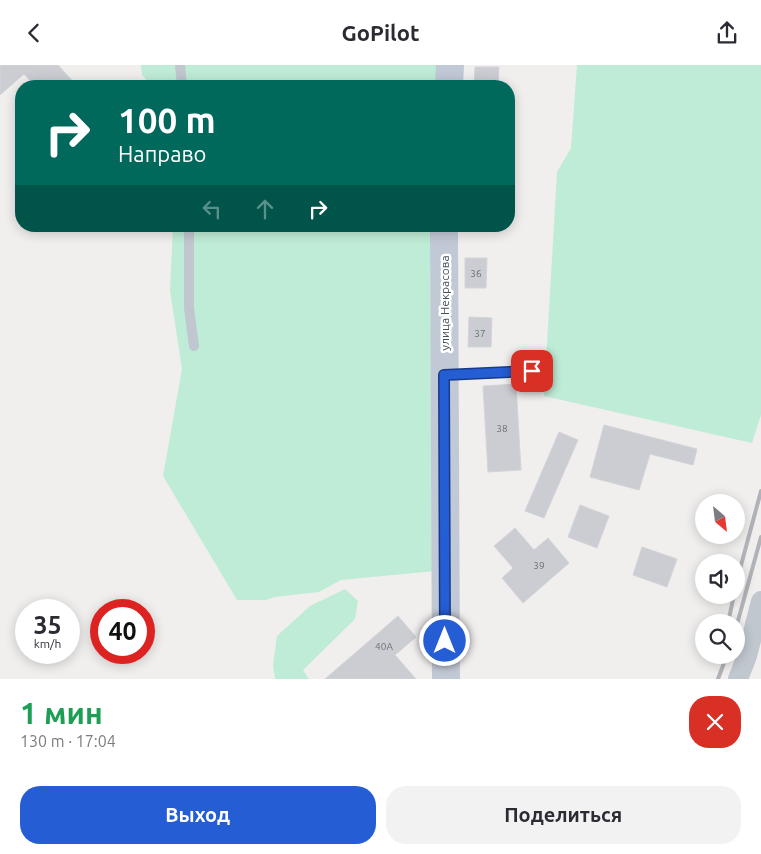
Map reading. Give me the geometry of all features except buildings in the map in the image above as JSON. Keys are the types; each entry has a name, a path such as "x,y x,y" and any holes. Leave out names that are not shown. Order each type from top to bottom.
{"street":[{"path":"449,80 450,65"},
{"name":"улица Некрасова","path":"444,232 446,679"},
{"path":"738,679 747,656 761,601"}],"lane":[{"path":"180,65 181,80"},
{"path":"189,232 189,308 194,347"},
{"path":"444,375 532,371"}],"green space":[{"path":"141,65 440,65 439,80 147,80 142,75"},
{"path":"577,65 761,65 761,415 752,443 544,396 557,172 571,148"},
{"path":"173,232 433,232 430,280 435,571 341,580 319,592 274,597 266,600 237,600 163,476 182,369 170,291"},
{"path":"345,589 358,601 355,619 303,670 309,679 275,679 273,665 277,636 310,606"}],"railway":[{"path":"744,554 761,491"},
{"path":"740,614 761,537"},
{"path":"730,614 732,604"},
{"path":"718,679 724,664"}],"route":[{"path":"445,641 444,375 532,371"}]}
